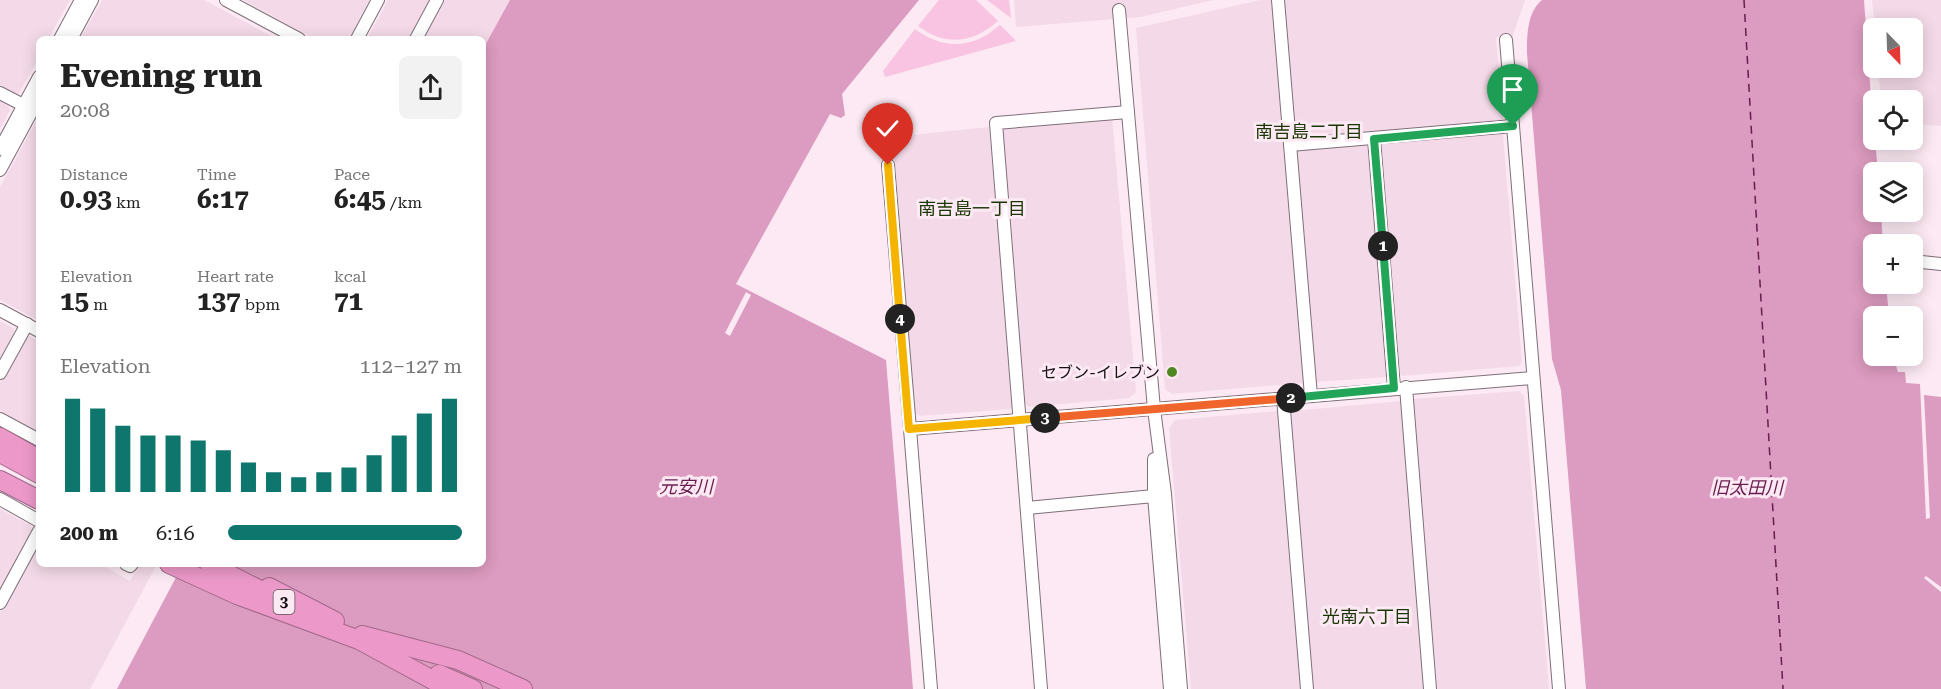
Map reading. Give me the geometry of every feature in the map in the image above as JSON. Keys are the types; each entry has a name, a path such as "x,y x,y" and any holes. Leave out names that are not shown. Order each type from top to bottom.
{"highway":[{"path":"0,437 36,457"},
{"path":"0,453 36,472"},
{"path":"0,480 36,498"},
{"path":"175,567 237,595 361,637 458,660 523,689"},
{"name":"3","path":"214,567 361,637"},
{"name":"3","path":"227,567 291,597 361,637"},
{"path":"238,567 291,597"},
{"path":"361,637 447,683 473,689"}],"street":[{"path":"62,36 81,0"},
{"path":"73,36 92,0"},
{"path":"226,0 292,36"},
{"path":"359,36 378,0"},
{"path":"418,36 437,0"},
{"path":"1278,0 1311,396"},
{"path":"1119,10 1181,689"},
{"path":"1506,40 1559,689"},
{"path":"0,170 36,85"},
{"path":"0,93 28,108"},
{"path":"0,149 28,108 36,101"},
{"path":"1041,689 996,123 1128,112"},
{"path":"1290,146 1513,126"},
{"path":"1374,139 1430,689"},
{"path":"888,165 931,689"},
{"path":"1923,262 1941,264"},
{"path":"0,310 36,329"},
{"path":"0,373 27,324"},
{"path":"909,429 1532,378"},
{"path":"1283,398 1307,689"},
{"path":"1154,410 1154,496 1170,689"},
{"path":"0,419 36,438"},
{"path":"1027,508 1154,496"},
{"path":"0,499 36,519"},
{"path":"0,603 36,537"}],"shaded area":[{"path":"0,0 70,0 50,36 36,36 36,62 19,93 15,96 0,88"},
{"path":"102,0 204,0 271,36 82,36"},
{"path":"243,0 370,0 351,36 309,36"},
{"path":"388,0 432,0 413,36 369,36"},
{"path":"445,0 510,0 486,44 486,36 425,36"},
{"path":"939,0 976,0 998,21 969,38 959,40 939,37 918,26"},
{"path":"987,0 1009,0 1011,18"},
{"path":"1014,0 1213,0 1141,17 1016,27"},
{"path":"1260,0 1274,0 1305,381 1172,394 1165,389 1136,28"},
{"path":"1284,0 1525,0 1512,38 1496,37 1503,119 1500,123 1299,139 1294,136"},
{"path":"1872,0 1941,0 1941,126 1923,125 1923,90 1880,90 1879,78 1923,78 1923,18 1874,18"},
{"path":"1000,25 1016,41 885,77 883,71 915,29 937,41 959,44 980,38"},
{"path":"0,101 10,110 0,129"},
{"path":"1112,117 1136,392 1129,398 1029,407 1025,403 1002,131 1005,127"},
{"path":"36,121 36,319 0,300 0,187"},
{"path":"989,127 1014,405 1010,409 920,416 915,413 892,137"},
{"path":"1500,132 1503,135 1522,362 1519,366 1402,376 1398,372 1379,146 1382,142"},
{"path":"1366,143 1370,147 1388,374 1385,377 1316,382 1295,155 1299,149"},
{"path":"0,321 13,328 15,334 0,360"},
{"path":"29,336 36,340 36,430 0,411 0,383 23,339"},
{"path":"1519,391 1524,396 1549,689 1434,689 1412,399"},
{"path":"1401,401 1403,403 1427,689 1312,689 1289,415 1293,411"},
{"path":"1277,411 1279,413 1301,689 1191,689 1169,428 1175,420"},
{"path":"0,509 30,525 32,531 0,590"},
{"path":"36,546 36,567 105,567 130,581 137,567 155,567 90,689 0,689 0,613"}],"water":[{"name":"元安川","path":"510,0 919,0 842,94 845,115 841,118 830,114 736,284 886,360 913,689 117,689 181,567 486,567 486,44"},
{"name":"旧太田川","path":"1542,0 1864,0 1863,78 1870,78 1870,90 1863,90 1863,150 1876,150 1877,162 1863,162 1863,222 1882,222 1882,234 1863,234 1863,294 1887,294 1888,306 1863,306 1863,366 1896,366 1898,372 1905,372 1906,383 1920,384 1926,519 1930,518 1924,395 1941,397 1941,587 1926,576 1924,578 1941,592 1941,689 1586,689 1561,390 1552,359 1527,53 1528,32 1533,11"}],"pier":[{"path":"746,292 751,295 730,336 725,333"}],"ferry route":[{"path":"1744,0 1783,689"}],"place":[{"name":"セブン-イレブン","path":"1172,372"}],"district":[{"name":"南吉島二丁目","path":"1309,131"},
{"name":"南吉島一丁目","path":"972,208"},
{"name":"光南六丁目","path":"1367,616"}],"route":[{"path":"888,165 909,429 1394,388 1374,139 1513,126"}]}
